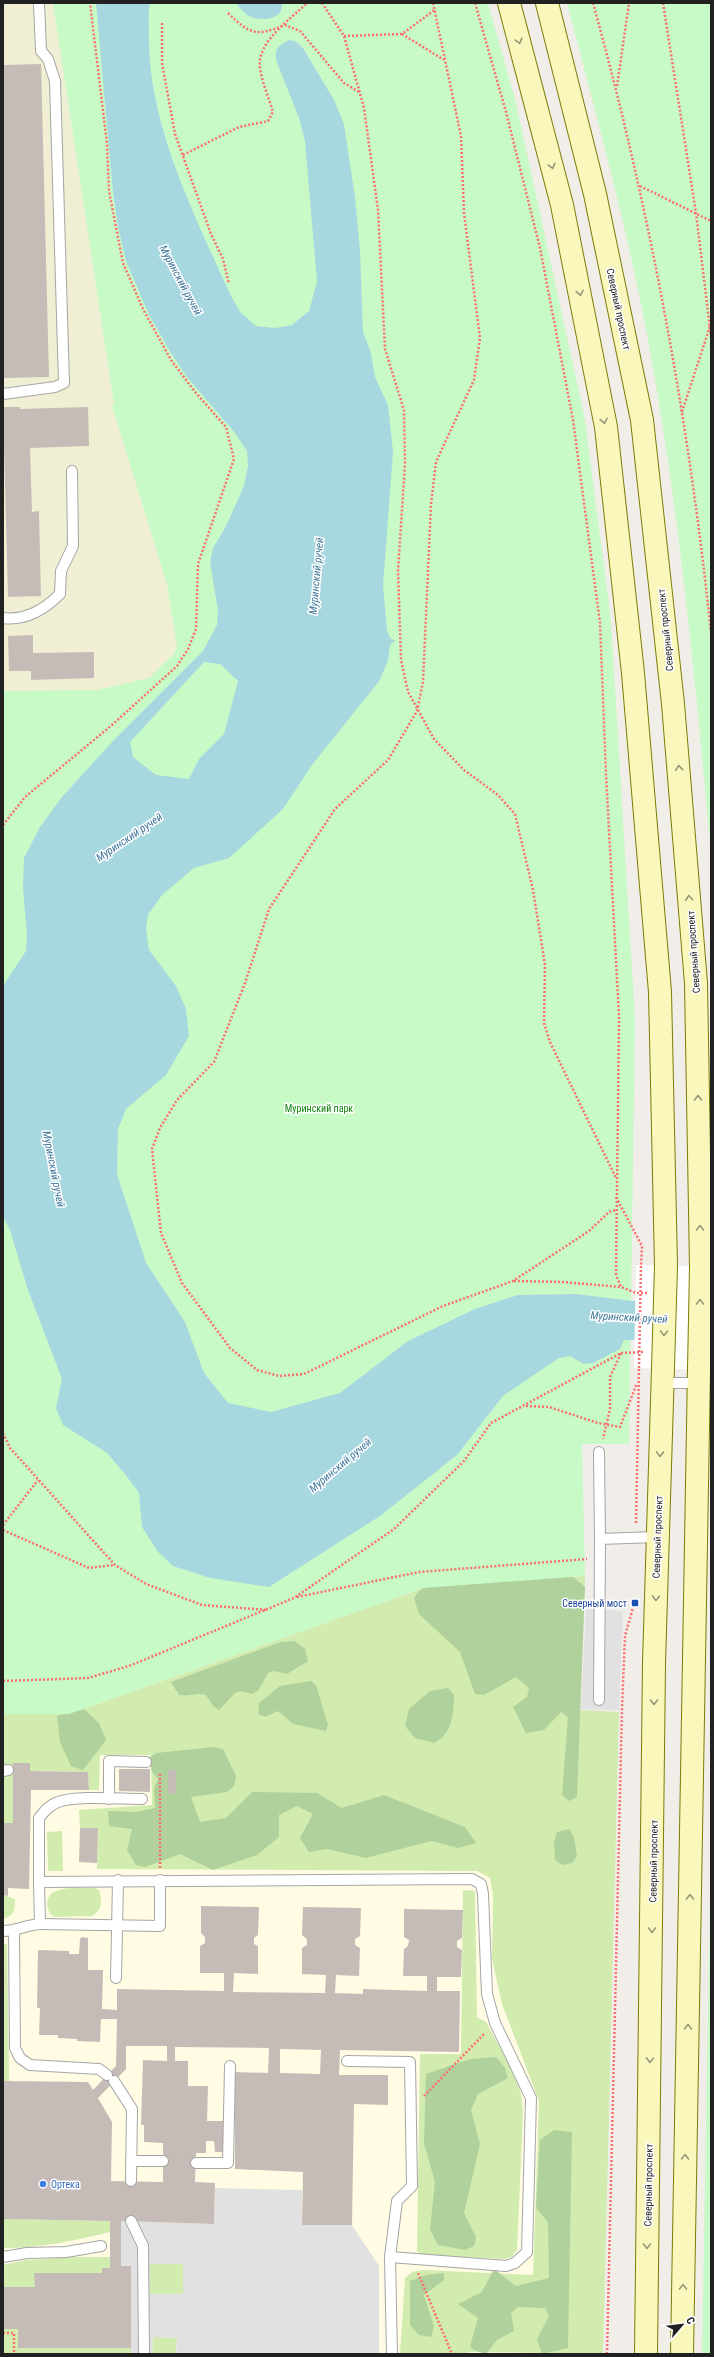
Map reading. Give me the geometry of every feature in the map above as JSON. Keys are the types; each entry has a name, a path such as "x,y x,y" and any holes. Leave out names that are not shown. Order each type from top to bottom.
{"main road":[{"path":"509,3 562,205 606,427 633,673 660,992 666,1266 663,1375"},
{"name":"Северный проспект","path":"547,3 595,194 642,420 673,704 696,983 701,1267 698,1376"},
{"name":"Северный проспект","path":"646,2354 657,1536 663,1375"},
{"path":"682,2354 698,1376"}],"lane":[{"path":"3,394 55,387 64,383 54,82 48,58 41,51 39,3"},
{"path":"3,618 28,616 47,607 60,594 61,571 73,546 72,471"},
{"path":"663,1375 698,1376"},
{"path":"599,1452 599,1700"},
{"path":"600,1539 657,1536"},
{"path":"109,1799 109,1761 146,1762"},
{"path":"40,1924 38,1818 46,1809 58,1802 142,1799"},
{"path":"39,1882 118,1880 472,1878 481,1884 483,1894 487,1994 495,2022 531,2098 527,2252 515,2263 506,2266 390,2257"},
{"path":"116,1978 118,1880"},
{"path":"3,1931 14,1931 28,1925 40,1924 160,1926 160,1880"},
{"path":"14,1931 15,2048 20,2058 30,2065 99,2069 110,2078 132,2109 131,2181"},
{"path":"347,2061 410,2062 412,2186 397,2201 390,2257 392,2354"},
{"path":"196,2163 228,2163 230,2066"},
{"path":"131,2161 163,2161"},
{"path":"131,2221 143,2246 144,2354"},
{"path":"3,2257 27,2253 66,2252 102,2246"}],"path":[{"path":"3,825 25,797 112,725 177,666 188,649 196,629 198,564 234,459 226,427 196,393 172,360 143,309 123,263 109,191 107,144 90,3"},
{"path":"183,156 239,127 268,121 273,112 260,67 260,57 268,41 307,3"},
{"path":"322,3 344,36 364,108 378,210 385,349 404,410 405,464 398,571 401,660 408,692 417,711 434,739 464,770 498,795 515,814 533,890 545,965 544,1022 550,1042 617,1178"},
{"path":"433,3 436,9 444,60 461,136 464,213 480,338 474,380 436,462 432,504 424,682 417,711 388,760 335,809 269,909 245,983 214,1062 177,1100 160,1128 152,1149 161,1233 182,1283 230,1348 257,1370 279,1376 304,1374 443,1306 513,1281 589,1231 609,1212 616,1210"},
{"path":"475,3 506,112 540,248 573,420 600,623 606,774 619,1017 616,1276 621,1287"},
{"path":"593,3 617,88 639,186 682,412 711,633"},
{"path":"617,88 629,3"},
{"path":"663,3 696,213 711,337"},
{"path":"402,34 436,9"},
{"path":"228,13 245,30 263,33 285,25 300,31 344,83 359,92"},
{"path":"162,23 162,63 167,100 174,134 210,234 223,259 229,284"},
{"path":"344,36 402,34 444,60"},
{"path":"639,186 711,221"},
{"path":"682,412 711,323"},
{"path":"525,1406 549,1407 606,1425 620,1427 638,1380 642,1246 616,1196"},
{"path":"513,1281 562,1282 621,1287 636,1293 651,1293"},
{"path":"3,1681 88,1678 129,1666 294,1598 394,1529 464,1461 491,1423 621,1353 610,1376 610,1409 606,1425"},
{"path":"3,1433 10,1448 115,1565 146,1584 202,1605 268,1610"},
{"path":"3,1525 38,1480"},
{"path":"3,1530 88,1568 115,1565"},
{"path":"294,1598 419,1572 600,1558"},
{"path":"607,2354 622,1707"},
{"path":"160,1772 160,1880"},
{"path":"411,2110 495,2022"},
{"path":"411,2258 452,2354"},
{"path":"3,2333 14,2333 14,2354"}],"shaded area":[{"path":"585,1576 573,1869 563,2354 3,2354 3,1714"},
{"path":"586,1609 623,1611 619,1710 581,1709"},
{"path":"215,2188 302,2190 302,2225 352,2225 379,2266 379,2354 176,2354 177,2338 153,2337 152,2354 131,2354 131,2266 121,2266 121,2221 214,2224","holes":["150,2264 183,2264 183,2294 150,2294"]}],"green space":[{"path":"3,3 53,3 114,404 112,406 167,584 177,647 173,655 150,678 97,690 3,691"},
{"name":"Муринский парк","path":"53,3 488,3 516,103 585,420 611,621 635,1019 629,1444 582,1444 585,1576 424,1588 69,1714 3,1714 3,691 97,690 149,678 173,655 177,647 167,584 112,406 114,404"},
{"path":"567,3 711,3 711,854 687,607 671,484 652,362 644,317 624,227"},
{"path":"565,1570 585,1587 577,1797 569,1801 562,1795 568,1717 561,1712 544,1730 526,1733 513,1707 527,1697 529,1688 516,1677 484,1695 475,1694 460,1652 419,1614 414,1598 419,1591 443,1575"},
{"path":"585,1576 580,1710 619,1712 603,2354 469,2352 468,2354 400,2354 405,2278 412,2272 423,2270 533,2275 539,2101 502,2004 492,1959 493,1896 490,1878 477,1871 97,1869 98,1828 80,1828 79,1810 152,1805 151,1755 100,1755 99,1790 89,1790 88,1772 30,1771 30,1763 13,1763 13,1823 3,1823 3,1714 69,1714 424,1588"},
{"path":"295,1641 305,1649 308,1661 287,1674 274,1671 268,1673 258,1691 252,1694 241,1691 235,1693 219,1710 213,1706 206,1695 179,1695 171,1682 281,1642"},
{"path":"311,1681 316,1685 328,1725 326,1731 293,1724 278,1711 265,1717 258,1714 259,1703 280,1686"},
{"path":"448,1688 454,1695 451,1723 445,1734 434,1743 415,1738 405,1726 409,1709 430,1691"},
{"path":"84,1709 99,1723 106,1740 83,1770 71,1766 60,1742 57,1716"},
{"path":"214,1747 223,1749 236,1776 234,1786 227,1792 191,1797 200,1822 226,1818 252,1792 317,1793 342,1808 384,1795 465,1827 476,1843 458,1848 431,1841 366,1858 327,1849 309,1852 300,1838 313,1814 297,1806 279,1815 279,1837 257,1855 213,1870 180,1854 145,1867 136,1865 127,1850 132,1829 109,1826 108,1811 136,1812 155,1808 154,1788 158,1779 152,1772 148,1758 156,1753"},
{"path":"569,1829 574,1837 577,1856 572,1863 562,1865 555,1860 554,1842 557,1832"},
{"path":"62,1831 63,1871 48,1871 47,1832"},
{"path":"711,1840 711,2354 702,2354"},
{"path":"69,1888 95,1888 99,1890 101,1898 101,1905 96,1914 92,1916 55,1917 50,1914 47,1904 49,1897 54,1892 60,1889"},
{"path":"463,1890 475,1891 477,2017 486,2022 511,2068 521,2093 523,2114 517,2250 512,2257 505,2259 422,2255 417,2251 420,2054 461,2054"},
{"path":"3,1895 15,1899 15,1906 12,1914 3,1919"},
{"path":"3,1944 7,1944 9,2081 3,2081"},
{"path":"496,2057 505,2068 508,2078 478,2094 471,2110 480,2144 464,2213 476,2237 474,2246 465,2250 438,2245 430,2229 435,2182 424,2143 426,2074 470,2059"},
{"path":"554,2130 572,2132 568,2348 542,2354 537,2339 549,2316 545,2308 518,2307 511,2313 514,2331 497,2340 486,2354 474,2350 470,2346 478,2318 458,2304 482,2292 494,2269 516,2286 549,2278 548,2222 536,2208 540,2140"},
{"path":"3,2219 110,2221 110,2232 57,2243 30,2247 3,2248"},
{"path":"72,2257 110,2257 110,2268 102,2268 102,2273 35,2273 35,2287 3,2287 3,2265 26,2260"},
{"path":"150,2264 183,2264 183,2294 150,2294"},
{"path":"444,2273 444,2280 424,2295 434,2326 431,2337 419,2335 410,2325 410,2281 426,2275"},
{"path":"3,2329 18,2329 19,2348 131,2348 131,2354 3,2354"},
{"path":"153,2337 177,2338 176,2354 152,2354"}],"water":[{"name":"Муринский ручей","path":"96,3 150,3 150,66 156,100 164,134 175,167 202,232 230,294 240,312 256,326 275,328 292,325 309,311 317,282 305,141 299,118 276,60 276,51 279,46 289,40 295,41 303,48 334,100 344,124 355,197 360,251 363,332 371,353 375,377 388,405 393,452 383,586 387,630 390,638 395,641 390,645 388,660 380,680 312,765 283,809 229,858 194,868 162,895 148,915 146,929 149,950 176,986 186,1009 189,1036 166,1075 126,1109 118,1129 117,1174 146,1263 185,1322 204,1373 228,1403 271,1412 340,1393 408,1341 475,1309 518,1295 576,1294 633,1301 711,1302 711,1341 624,1340 620,1349 593,1363 584,1364 570,1356 559,1358 503,1396 457,1455 380,1516 269,1587 210,1578 173,1566 158,1552 142,1527 139,1493 125,1474 107,1453 63,1425 56,1408 62,1379 28,1290 10,1230 3,1217 3,986 26,951 27,935 23,888 24,858 40,827 62,797 112,742 203,651 217,625 218,611 210,562 213,548 226,526 244,486 248,466 247,451 235,433 187,377 149,315 126,261 118,227 113,192","holes":["204,662 220,664 238,681 224,734 199,759 189,779 156,775 133,757 130,742"]},
{"path":"236,3 282,3 282,9 275,17 257,19 247,15"}],"pier":[{"path":"636,1265 711,1267 711,1370 634,1368"}],"building":[{"path":"41,64 49,377 3,378 3,65"},
{"path":"3,407 20,407 20,409 88,407 89,446 30,448 32,512 39,511 41,596 8,597"},
{"path":"33,635 33,653 94,652 94,678 31,680 31,671 9,671 8,636"},
{"path":"13,1763 30,1763 30,1771 88,1772 89,1790 31,1790 29,1889 8,1888 8,1896 3,1895 3,1823 13,1823"},
{"path":"119,1769 150,1769 150,1792 119,1791"},
{"path":"168,1770 176,1770 176,1794 168,1793"},
{"path":"80,1828 98,1828 97,1863 79,1862"},
{"path":"201,1906 259,1907 258,1935 254,1938 254,1944 258,1946 258,1974 234,1973 233,1992 325,1993 326,1975 302,1974 302,1948 307,1945 307,1939 302,1935 303,1907 361,1908 360,1936 355,1939 355,1945 360,1948 359,1976 336,1975 335,1993 363,1994 363,1989 427,1991 427,1976 403,1976 404,1949 408,1946 409,1940 404,1937 404,1909 463,1910 462,1938 457,1941 457,1947 462,1950 461,1977 437,1977 437,1991 460,1991 459,2052 340,2050 339,2075 388,2075 388,2105 354,2104 352,2225 302,2225 303,2172 235,2169 235,2072 268,2073 269,2048 175,2047 175,2061 188,2061 188,2086 208,2086 207,2121 225,2121 223,2152 215,2152 214,2141 206,2141 206,2153 196,2153 195,2182 215,2183 214,2224 121,2221 121,2266 131,2266 131,2348 18,2348 18,2329 3,2329 3,2287 35,2287 34,2273 102,2273 102,2268 110,2268 110,2221 3,2219 3,2081 88,2082 93,2090 116,2066 117,2019 101,2019 100,2042 58,2038 58,2035 39,2035 40,2008 37,2008 38,1950 69,1951 69,1954 79,1954 80,1939 82,1937 88,1938 88,1970 103,1970 102,2009 117,2010 117,1989 224,1991 224,1973 200,1973 200,1946 205,1943 205,1937 201,1933","holes":["126,2046 167,2046 167,2061 143,2060 141,2125 144,2125 144,2142 163,2143 163,2182 111,2181 112,2122 98,2098 126,2069","280,2049 321,2050 320,2074 280,2073"]}],"place":[{"name":"Северный мост","path":"635,1603"},
{"name":"Ортека","path":"43,2184"}]}
